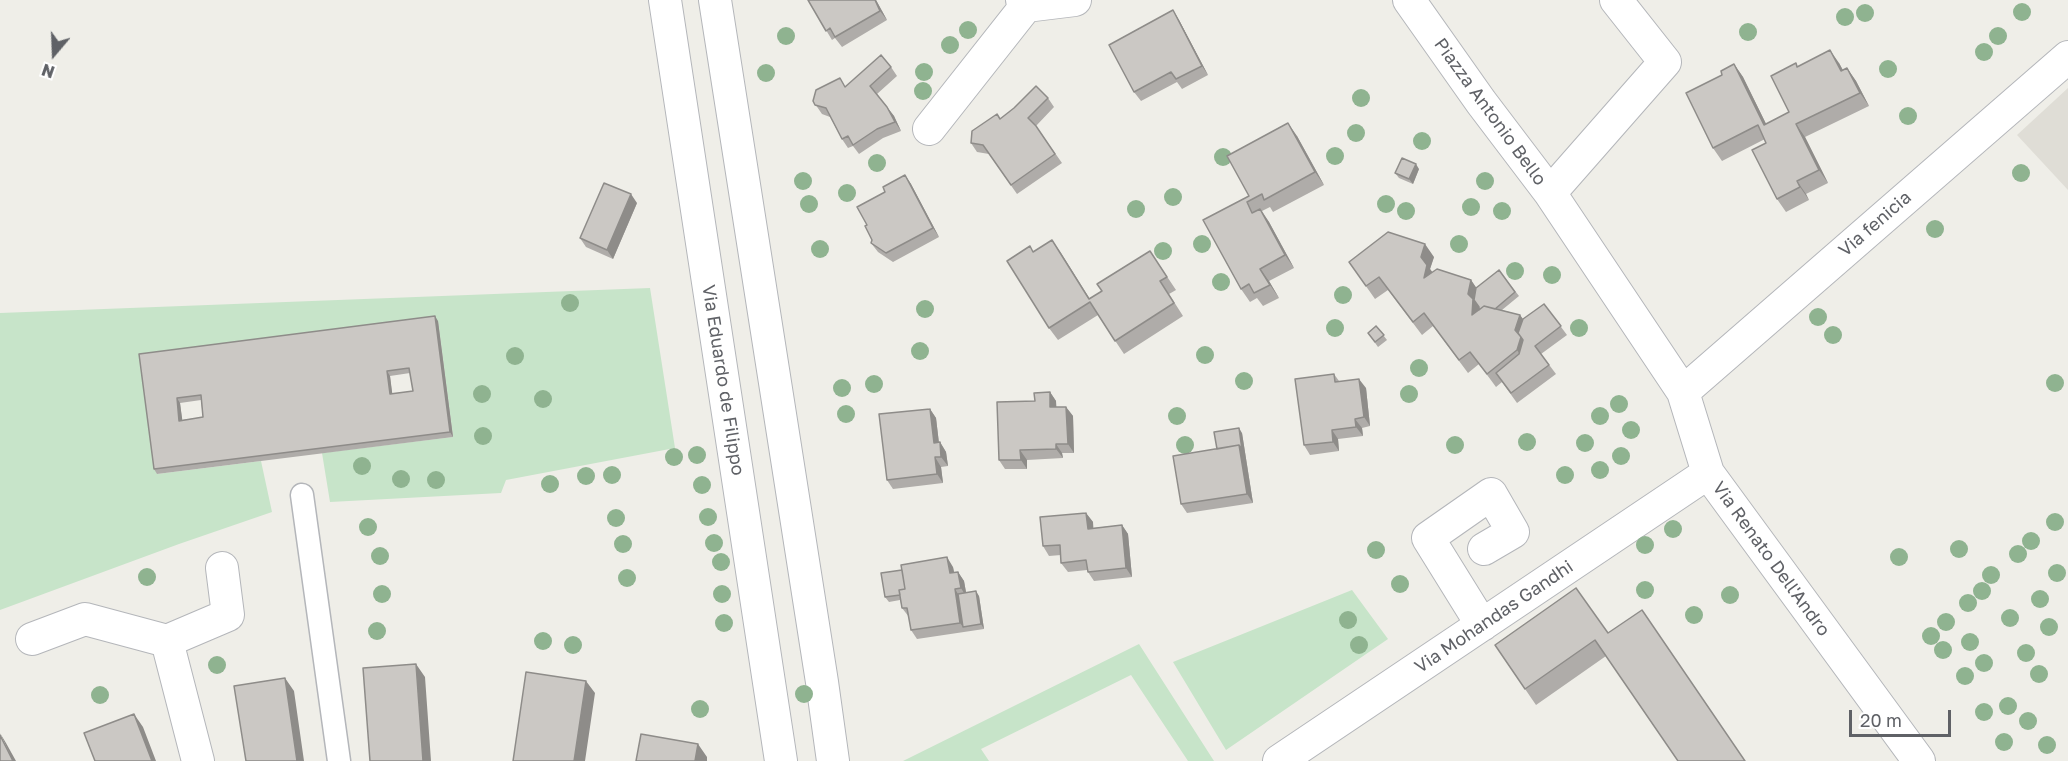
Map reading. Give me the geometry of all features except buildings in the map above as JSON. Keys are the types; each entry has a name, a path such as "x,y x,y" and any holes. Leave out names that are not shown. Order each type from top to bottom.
{"street":[{"name":"Via Eduardo de Filippo","path":"666,0 782,761"},
{"path":"715,0 822,682 832,761"},
{"path":"929,129 1024,3 1075,0"},
{"name":"Piazza Antonio Bello","path":"1409,0 1481,102 1550,193 1665,62 1616,0"},
{"name":"Via fenicia","path":"1683,392 2068,57"},
{"name":"Via Renato Dell'Andro","path":"1550,193 1683,392 1708,473 1919,761"},
{"name":"Via Mohandas Gandhi","path":"1279,761 1708,473"},
{"path":"1482,625 1428,538 1491,494 1514,532 1485,549"},
{"path":"302,495 339,761"},
{"path":"32,639 85,619 166,641 228,615 222,568"},
{"path":"166,641 198,761"}],"shaded area":[{"path":"2068,88 2068,190 2017,135"}],"green space":[{"path":"650,288 675,448 506,480 501,493 330,502 322,453 453,437 438,321 143,358 157,474 261,461 272,512 0,610 0,313"},
{"path":"1352,590 1388,639 1226,750 1173,662"},
{"path":"1139,644 1214,761 1188,761 1131,675 981,749 989,761 903,761"}]}
